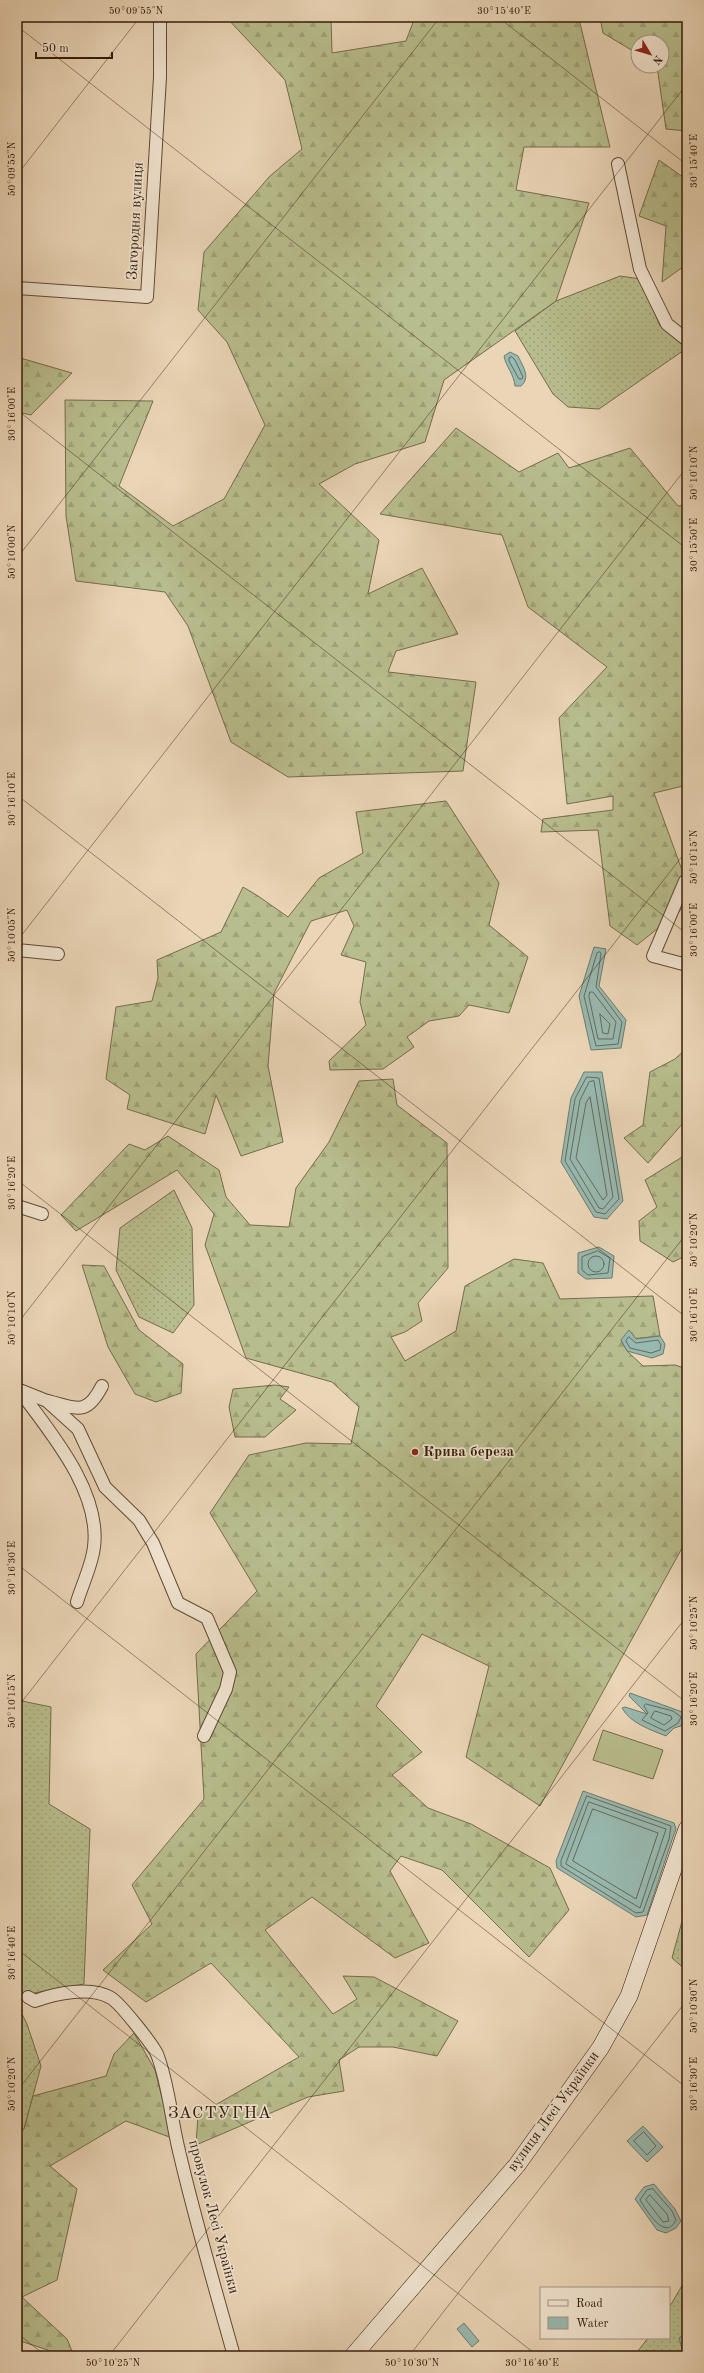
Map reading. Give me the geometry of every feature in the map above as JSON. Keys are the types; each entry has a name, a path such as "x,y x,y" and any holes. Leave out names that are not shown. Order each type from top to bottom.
{"street":[{"name":"Загородня вулиця","path":"17,288 147,297 160,77 160,17"},
{"path":"618,164 640,269 667,324 687,340"},
{"path":"685,881 653,956 687,965"},
{"path":"17,950 58,954"},
{"path":"17,1206 42,1214"},
{"path":"18,1389 47,1401 81,1409 87,1407 96,1398 102,1386"},
{"path":"18,1389 54,1438 77,1474 93,1518 94,1547 77,1602"},
{"path":"47,1401 78,1429 105,1487 139,1520 153,1543 178,1603 207,1618 230,1672 226,1689 204,1736"},
{"name":"вулиця Лесі Українки","path":"353,2356 517,2165 600,2047 629,1996 687,1829"},
{"name":"провулок Лесі Українки","path":"28,1997 35,2001 46,1997 80,1992 101,1993 113,1998 156,2052 164,2073 178,2151 234,2356"}],"green space":[{"path":"226,17 331,17 332,53 406,41 415,17 578,17 579,19 610,147 524,147 516,190 589,203 556,301 444,380 425,442 355,464 319,484 379,540 368,594 422,568 458,634 396,651 388,672 476,682 463,771 288,777 231,742 188,626 165,592 76,581 66,516 65,400 153,401 119,486 173,526 224,499 265,425 227,342 198,310 204,252 270,176 302,149 285,80"},
{"path":"600,17 687,17 687,131 666,129 658,74 670,74 670,34 630,34 630,49 603,33"},
{"path":"659,160 687,180 687,264 662,282 666,226 639,216"},
{"path":"620,276 641,279 660,326 687,348 599,409 568,407 553,394 515,331 556,301"},
{"path":"17,357 72,373 31,415 17,412"},
{"path":"456,428 519,472 558,453 569,468 630,448 678,506 687,505 687,785 654,793 687,884 687,905 637,945 610,926 598,830 541,832 543,819 613,810 613,796 567,804 559,718 607,667 528,607 502,535 380,514"},
{"path":"446,801 499,883 489,925 528,957 509,1013 469,1005 459,1016 429,1021 407,1037 414,1047 383,1069 330,1070 329,1061 366,1025 360,1002 366,962 341,955 354,926 347,910 311,921 274,993 268,1066 283,1142 241,1156 216,1095 205,1134 127,1109 130,1095 106,1079 116,1007 152,1001 158,978 157,960 221,932 243,887 288,917 319,878 363,853 356,812"},
{"path":"687,1048 687,1125 684,1122 648,1163 624,1138 643,1125 650,1072 675,1059"},
{"path":"393,1079 397,1105 447,1143 448,1268 418,1303 422,1321 405,1332 391,1337 405,1361 456,1331 465,1286 514,1259 543,1263 560,1299 653,1296 660,1336 621,1340 627,1351 643,1366 675,1365 687,1369 687,1539 540,1806 466,1757 489,1666 422,1634 376,1706 422,1752 392,1775 428,1808 471,1824 550,1868 569,1910 529,1957 442,1870 401,1856 390,1871 429,1943 395,1958 312,1897 265,1930 333,2014 357,1999 343,1976 374,1977 458,2021 437,2056 393,2047 359,2047 339,2060 344,2091 308,2097 196,2145 198,2115 299,2057 211,1963 146,2002 103,1970 152,1924 132,1885 204,1799 196,1654 257,1591 210,1513 249,1455 306,1443 351,1444 359,1407 332,1382 246,1358 205,1245 214,1214 177,1170 76,1231 61,1215 129,1144 145,1150 168,1136 219,1170 226,1197 250,1225 289,1227 296,1188 329,1142 359,1081"},
{"path":"687,1154 687,1255 673,1262 640,1241 639,1221 657,1207 645,1180"},
{"path":"174,1190 192,1228 194,1305 173,1333 139,1317 116,1270 120,1228"},
{"path":"82,1265 104,1266 139,1330 183,1364 181,1393 156,1402 135,1394 108,1347"},
{"path":"275,1385 289,1387 280,1399 296,1410 265,1437 235,1437 229,1407 233,1389"},
{"path":"17,1700 51,1707 49,1804 90,1829 84,1984 17,1996"},
{"path":"603,1730 663,1750 653,1779 593,1760"},
{"path":"687,1903 687,1971 672,1958"},
{"path":"17,2004 27,2024 41,2066 24,2129 17,2134"},
{"path":"134,2033 155,2070 172,2138 126,2121 50,2166 77,2189 57,2280 22,2297 67,2339 74,2356 52,2356 48,2350 17,2340 17,2134 24,2129 33,2096 106,2076 114,2054"},
{"path":"687,2277 687,2356 634,2356 647,2339 670,2339 670,2306"}],"water":[{"path":"510,352 518,356 524,368 526,375 524,383 521,386 515,386 505,360 504,356"},
{"path":"594,947 606,949 599,986 626,1020 621,1048 591,1050 579,996"},
{"path":"584,1072 602,1072 623,1201 607,1219 594,1217 561,1162 571,1098"},
{"path":"599,1247 614,1256 612,1278 586,1279 578,1273 578,1253"},
{"path":"629,1330 636,1339 660,1336 665,1344 663,1354 652,1358 627,1351 621,1340"},
{"path":"630,1693 685,1713 686,1717 681,1726 674,1728 666,1736 654,1731 635,1722 622,1708 625,1707 647,1714 629,1696"},
{"path":"583,1791 674,1823 676,1829 647,1915 636,1917 557,1868 556,1861"},
{"path":"643,2126 663,2147 647,2162 627,2141"},
{"path":"654,2184 675,2209 681,2221 676,2228 666,2233 657,2230 635,2199 644,2187"},
{"path":"464,2323 479,2341 472,2347 457,2329"},
{"path":"687,2333 687,2346 682,2349 679,2338"}],"place":[{"name":"Крива береза","path":"415,1452"}],"district":[{"name":"ЗАСТУГНА","path":"220,2113"}]}
